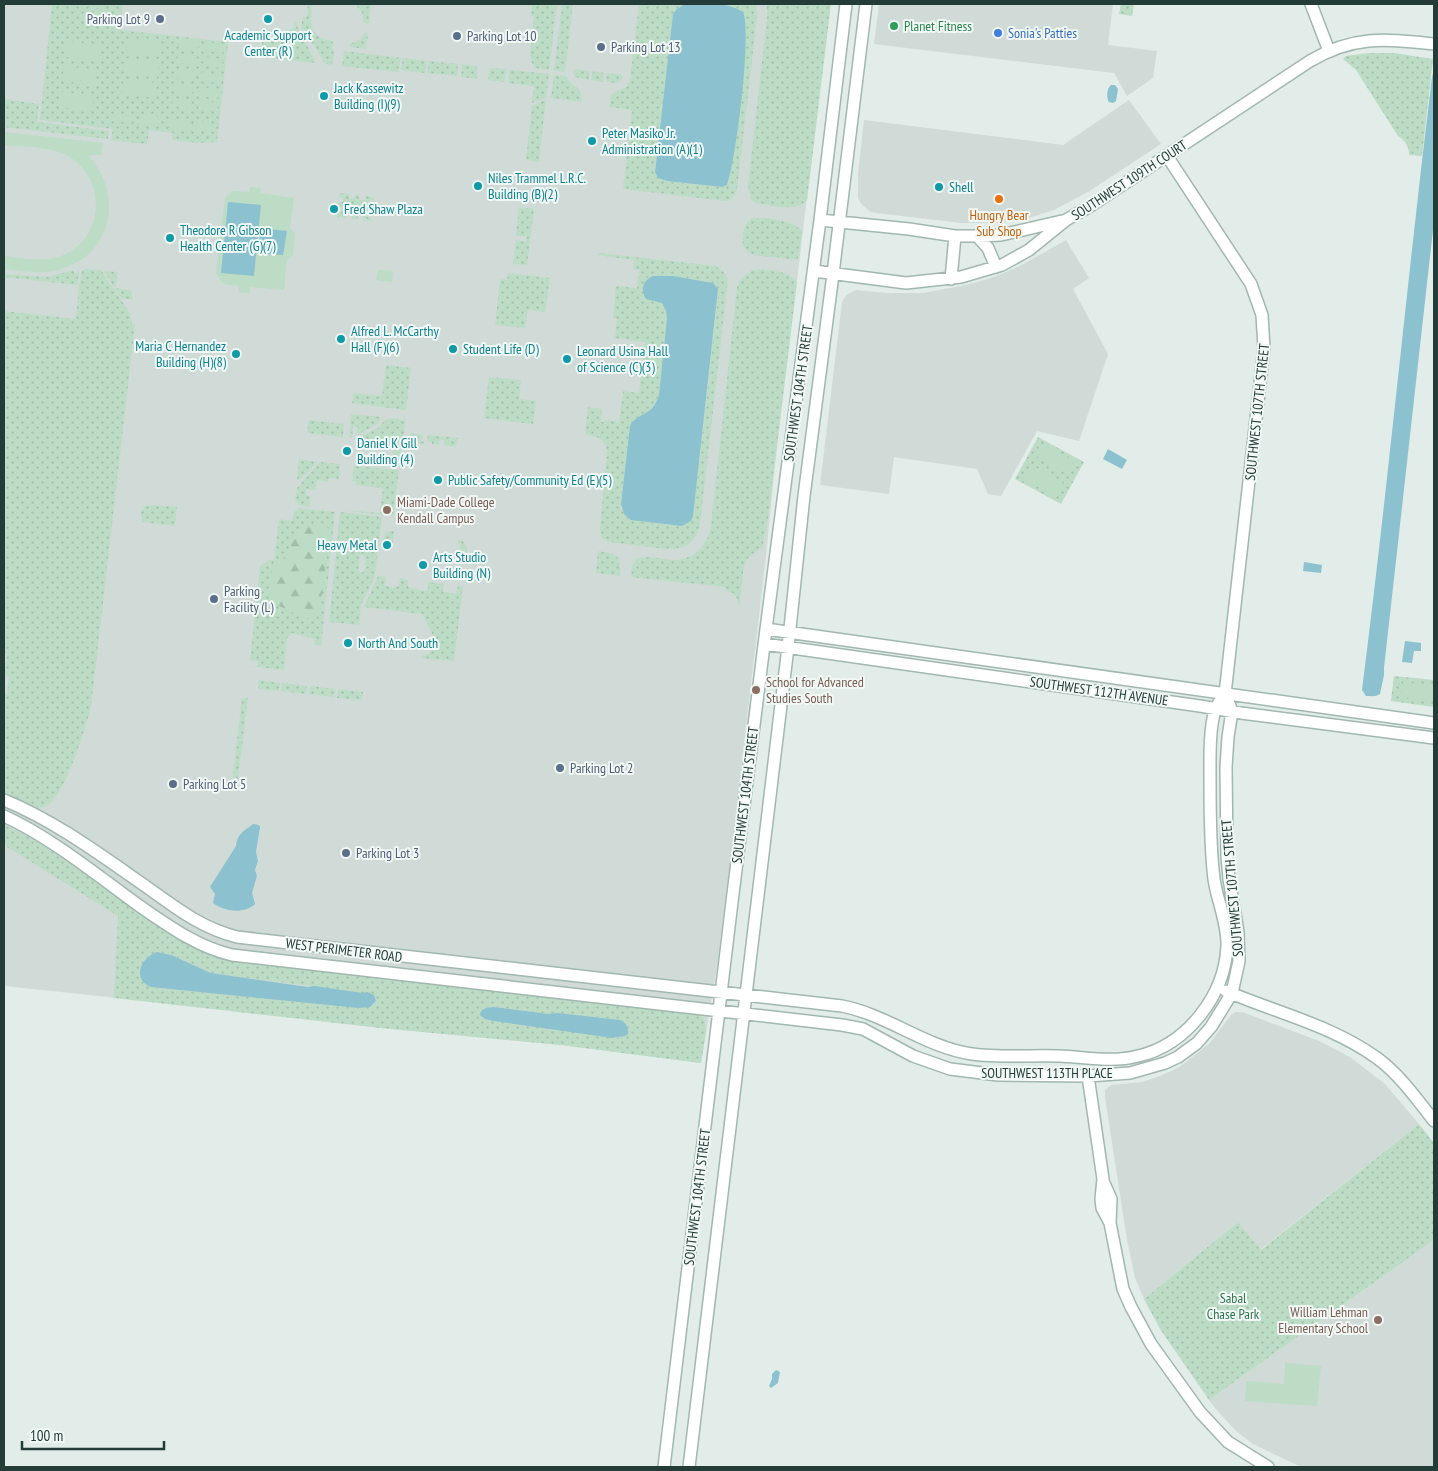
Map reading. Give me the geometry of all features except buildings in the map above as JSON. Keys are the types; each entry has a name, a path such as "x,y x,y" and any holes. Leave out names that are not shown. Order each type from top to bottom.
{"street":[{"name":"SOUTHWEST 104TH STREET","path":"664,1467 764,644 814,271 846,4"},
{"name":"SOUTHWEST 104TH STREET","path":"689,1467 790,633 807,472 866,4"},
{"path":"1311,4 1329,50"},
{"name":"SOUTHWEST 109TH COURT","path":"814,271 906,283 952,279 996,267 1038,244 1066,220 1329,50 1346,44 1368,40 1394,40 1434,44"},
{"name":"SOUTHWEST 107TH STREET","path":"1167,156 1245,274 1258,302 1263,325 1263,371 1225,694 1216,708 1210,757 1210,825 1214,880 1227,938 1223,971 1217,987"},
{"path":"820,220 955,236 1001,235 1066,220"},
{"path":"952,279 955,236"},
{"path":"977,236 988,248 996,267"},
{"path":"788,470 807,472"},
{"name":"SOUTHWEST 112TH AVENUE","path":"766,629 1434,723"},
{"name":"SOUTHWEST 112TH AVENUE","path":"764,644 1434,738"},
{"path":"928,667 930,652"},
{"path":"1073,688 1075,673"},
{"name":"SOUTHWEST 107TH STREET","path":"1225,694 1232,711 1226,767 1227,856 1229,879 1238,924 1239,946 1237,974 1232,994"},
{"name":"WEST PERIMETER ROAD","path":"4,800 38,816 59,829 187,916 204,926 231,936 722,992"},
{"name":"WEST PERIMETER ROAD","path":"4,816 51,843 182,934 225,953 720,1010"},
{"path":"1217,987 1320,1026 1363,1049 1378,1059 1399,1078 1434,1120"},
{"name":"SOUTHWEST 113TH PLACE","path":"722,992 857,1009 868,1012 932,1043 963,1052 999,1057 1061,1056 1096,1059 1138,1057 1170,1042 1195,1022 1205,1009 1217,987"},
{"name":"SOUTHWEST 113TH PLACE","path":"720,1010 863,1029 913,1056 961,1071 998,1075 1088,1076 1130,1073 1156,1066 1178,1057 1205,1035 1220,1015 1232,994"},
{"path":"1088,1076 1103,1180 1102,1208 1110,1223 1123,1289 1134,1313 1151,1344 1200,1412 1228,1442 1268,1467"}],"shaded area":[{"name":"Miami-Dade College Kendall Campus","path":"4,4 830,4 732,847 717,966 701,1063 561,1045 381,1028 4,986"},
{"path":"879,4 1113,4 1108,45 1157,51 1153,78 1127,96 1114,73 874,44"},
{"path":"1129,100 1161,144 1088,192 1054,210 1025,219 997,223 962,223 871,212 862,205 858,198 858,174 864,120 1063,145"},
{"path":"1066,240 1089,278 1073,289 1108,354 1079,441 1037,431 1001,496 988,494 977,469 894,457 889,494 820,485 842,302 846,295 856,290 887,293 923,293 966,285 988,279 1018,267"},
{"path":"1236,1012 1242,1012 1319,1041 1350,1057 1385,1084 1419,1124 1260,1250 1238,1222 1144,1299 1135,1278 1127,1240 1105,1090 1111,1085 1142,1082 1178,1068 1209,1044 1231,1015"},
{"name":"William Lehman Elementary School","path":"1434,1240 1434,1467 1301,1467 1253,1444 1235,1430 1209,1400"}],"green space":[{"path":"52,4 123,4 121,22 111,22 112,24 120,25 120,30 228,42 217,142 199,143 172,140 173,133 149,130 147,144 111,140 113,129 40,120"},
{"path":"71,4 105,4 104,9"},
{"path":"308,4 312,4 311,24 315,34 333,41 332,65 325,64 301,28 303,17 307,17"},
{"path":"355,4 371,4 369,24 364,23 362,12"},
{"path":"532,4 557,4 549,70 535,68 531,61 530,53 534,17 531,16"},
{"path":"562,4 573,4 565,72 554,70"},
{"path":"639,4 685,4 673,14 655,169 667,181 722,187 727,185 729,178 733,7 710,4 756,4 757,17 737,189 730,200 725,201 623,189 632,110 609,107 611,95 627,87 630,80"},
{"path":"767,4 831,4 807,200 802,204 789,207 755,203 751,199 748,187"},
{"path":"1121,4 1134,4 1132,16 1119,14"},
{"path":"295,22 298,22 297,26 316,63 260,57 264,30 289,32 290,29 294,29"},
{"path":"365,32 368,33 366,49 350,47 350,44 361,39"},
{"path":"128,38 161,41 159,57 126,53"},
{"path":"180,39 198,42 198,50 179,48"},
{"path":"66,41 100,45 98,61 65,57"},
{"path":"206,42 224,44 223,53 205,51"},
{"path":"344,51 401,58 398,72 342,66"},
{"path":"1369,53 1394,53 1433,59 1422,156 1409,155 1406,144 1398,136 1356,70 1343,59 1346,56"},
{"path":"178,55 197,57 196,65 177,63"},
{"path":"204,57 223,59 222,68 203,66"},
{"path":"126,58 159,62 157,78 124,74"},
{"path":"403,58 427,61 425,73 401,70"},
{"path":"429,61 458,64 457,76 427,73"},
{"path":"462,64 477,66 477,79 461,77"},
{"path":"64,66 97,70 95,85 62,81"},
{"path":"490,68 506,69 504,82 488,80"},
{"path":"176,69 195,72 194,80 175,78"},
{"path":"575,69 590,71 589,80 575,77 573,71"},
{"path":"510,70 549,74 546,98 532,103 534,86 508,83"},
{"path":"593,71 604,73 603,82 591,80"},
{"path":"202,72 221,75 220,83 201,81"},
{"path":"607,73 622,75 623,77 618,83 606,82"},
{"path":"554,75 566,76 581,93 581,102 551,98"},
{"path":"123,79 157,83 155,98 122,94"},
{"path":"175,85 194,87 192,95 174,93"},
{"path":"201,87 219,90 218,98 200,96"},
{"path":"61,92 94,95 92,111 59,107"},
{"path":"173,98 192,100 191,109 172,106"},
{"path":"4,99 39,104 37,122 109,131 108,139 4,127"},
{"path":"546,99 539,162 526,160 532,106"},
{"path":"199,101 218,103 217,111 198,109"},
{"path":"114,113 133,115 132,123 113,121"},
{"path":"140,115 159,117 158,126 139,124"},
{"path":"171,119 190,121 189,130 170,128"},
{"path":"197,121 216,124 215,132 196,130"},
{"path":"4,132 103,143 101,155 88,155 99,170 106,186 109,203 108,220 102,236 92,250 79,261 61,269 47,272 4,269 4,256 47,259 61,256 76,248 87,236 93,222 96,206 94,191 88,176 78,164 57,151 4,145"},
{"path":"250,187 261,188 260,193 294,198 290,228 295,234 293,255 287,260 284,290 250,287 250,293 239,292 239,286 223,284 216,274 225,198 233,191 249,192"},
{"path":"340,193 349,194 349,198 354,199 355,195 359,195 359,200 365,200 365,196 374,197 374,201 369,200 368,206 373,207 373,211 368,211 367,217 371,218 371,221 363,220 363,216 358,215 357,220 352,219 352,215 347,214 346,218 337,217 337,212 341,212 342,208 338,207 338,202 343,202 343,198 339,197"},
{"path":"519,207 534,209 527,265 513,264 516,240 526,242 527,236 516,236"},
{"path":"752,218 786,222 802,231 798,259 757,255 747,251 744,248 743,235 748,221"},
{"path":"599,253 715,266 723,271 728,280 700,524 693,540 687,545 675,549 610,542 602,539 600,530 607,449 599,438 585,434 588,407 602,409 601,422 604,422 604,420 619,422 623,391 639,393 645,342 615,338 617,319 613,318 616,286 637,288 639,270 633,269 634,260 597,255","holes":["653,276 673,276 713,283 718,295 693,516 691,521 682,526 631,520 621,509 630,426 654,405 659,395 667,318 662,303 646,299 647,278"]},
{"path":"85,269 101,270 130,313 132,324 135,324 91,707 73,762 59,792 52,802 40,808 24,804 4,794 4,694 7,694 9,676 4,675 7,654 4,653 4,311 76,319 79,285 82,271"},
{"path":"73,270 75,274 79,272 77,285 4,277 4,274 48,277"},
{"path":"378,270 393,271 392,282 376,280"},
{"path":"753,270 771,270 783,273 797,282 767,526 762,547 747,559 744,565 739,608 735,596 725,590 725,587 631,577 632,565 636,559 650,557 680,560 693,555 707,539 711,526 737,287 741,278"},
{"path":"104,271 117,272 116,288 131,290 133,300 121,298"},
{"path":"508,273 550,278 545,312 528,310 525,328 495,325 500,279 507,280"},
{"path":"386,365 411,368 406,410 352,403 354,393 382,396"},
{"path":"489,377 521,380 519,399 536,401 533,424 484,418"},
{"path":"351,414 382,417 376,425 357,435 358,427 353,427 352,438 349,437"},
{"path":"392,418 405,420 403,444 357,438 378,428 385,420"},
{"path":"309,420 344,424 343,437 307,433"},
{"path":"410,433 422,435 421,441 424,441 423,444 409,442"},
{"path":"428,435 458,438 455,447 444,445 444,440 440,440 439,445 427,442"},
{"path":"1038,437 1084,462 1061,504 1015,479"},
{"path":"394,445 401,446 398,467 392,467"},
{"path":"1044,445 1074,461 1067,474 1037,458"},
{"path":"299,459 317,462 301,479 297,480"},
{"path":"320,462 340,464 339,479 329,478 328,482 317,480 315,490 306,489 306,495 311,496 309,507 299,505 295,500 297,488"},
{"path":"354,466 399,470 393,516 341,510 380,513 383,488 356,485 356,482 352,481"},
{"path":"1033,466 1063,482 1055,496 1025,480"},
{"path":"145,506 177,507 175,526 142,522 141,512"},
{"path":"299,508 335,512 321,646 314,645 315,639 292,633 287,638 284,670 249,666 257,666 258,661 250,660 260,566 269,560 274,560 279,519 292,521 294,512"},
{"path":"340,512 382,517 375,576 361,605 359,625 329,622","holes":["360,555 363,555 366,565 362,573 358,571"]},
{"path":"317,522 326,524 330,535 321,600 316,617 304,619 273,603 269,578 273,570 284,558 296,532"},
{"path":"389,531 394,531 392,550 382,549 384,535"},
{"path":"458,540 463,541 467,548 467,558 457,557 460,544"},
{"path":"598,551 617,556 620,563 620,576 596,573"},
{"path":"378,576 386,577 385,585 393,588 399,586 400,578 408,580 408,587 423,591 428,590 428,582 444,584 443,592 456,594 458,585 463,586 454,661 420,658 436,649 431,631 422,614 364,607"},
{"path":"1394,676 1434,680 1434,707 1391,701"},
{"path":"259,680 280,683 279,691 258,689"},
{"path":"1403,682 1434,686 1434,701 1401,697"},
{"path":"282,683 307,686 306,694 281,691"},
{"path":"310,686 335,689 334,697 309,694"},
{"path":"338,689 363,692 362,700 337,698"},
{"path":"242,698 248,698 237,785 234,787 226,786 225,784 232,784"},
{"path":"4,825 37,841 187,944 238,961 697,1013 704,1018 706,1031 701,1063 561,1045 381,1028 114,998 118,916 4,845","holes":["157,952 171,955 211,973 355,992 375,997 376,1001 374,1005 358,1008 151,987","494,1007 620,1020 625,1036 616,1038 485,1019 484,1008"]},
{"name":"Sabal Chase Park","path":"1419,1124 1434,1143 1434,1240 1209,1400 1160,1329 1144,1299 1238,1222 1261,1250"},
{"path":"1285,1363 1321,1366 1317,1406 1245,1401 1246,1381 1284,1384"}],"water":[{"path":"685,4 722,5 736,8 743,12 746,44 742,97 731,171 727,185 722,187 667,181 658,178 655,172 673,14"},
{"path":"1434,70 1434,221 1384,675 1380,694 1366,696 1362,690"},
{"path":"1111,85 1115,85 1118,89 1116,101 1113,103 1109,102 1107,98"},
{"path":"228,202 261,205 254,276 221,273"},
{"path":"269,229 287,231 283,255 267,254 258,247 260,234"},
{"path":"653,276 673,276 713,283 718,289 693,516 691,521 682,526 631,520 624,514 621,504 630,426 633,421 653,407 659,395 667,318 662,303 646,299 644,296 643,289 645,283"},
{"path":"1108,449 1127,460 1122,469 1103,459"},
{"path":"1304,562 1322,565 1321,573 1303,571"},
{"path":"1405,641 1421,643 1421,651 1414,651 1412,663 1402,662"},
{"path":"253,824 260,827 256,852 258,861 255,870 257,876 252,893 255,904 245,910 228,910 213,903 215,894 210,887 236,846 239,836"},
{"path":"157,952 171,955 211,973 308,987 314,986 367,992 374,995 376,1001 370,1007 358,1008 151,987 142,979 140,969 146,959"},
{"path":"494,1007 620,1020 627,1026 628,1034 612,1038 494,1021 485,1019 480,1015 483,1009"},
{"path":"776,1370 780,1372 778,1383 771,1388 769,1386 772,1374"}],"place":[{"name":"Parking Lot 9","path":"160,19"},
{"name":"Academic Support Center (R)","path":"268,19"},
{"name":"Planet Fitness","path":"894,26"},
{"name":"Sonia's Patties","path":"998,33"},
{"name":"Parking Lot 10","path":"457,36"},
{"name":"Parking Lot 13","path":"601,47"},
{"name":"Jack Kassewitz Building (I)(9)","path":"324,96"},
{"name":"Peter Masiko Jr. Administration (A)(1)","path":"592,141"},
{"name":"Niles Trammel L.R.C. Building (B)(2)","path":"478,186"},
{"name":"Shell","path":"939,187"},
{"name":"Hungry Bear Sub Shop","path":"999,199"},
{"name":"Fred Shaw Plaza","path":"334,209"},
{"name":"Theodore R Gibson Health Center (G)(7)","path":"170,238"},
{"name":"Alfred L. McCarthy Hall (F)(6)","path":"341,339"},
{"name":"Student Life (D)","path":"453,349"},
{"name":"Maria C Hernandez Building (H)(8)","path":"236,354"},
{"name":"Leonard Usina Hall of Science (C)(3)","path":"567,359"},
{"name":"Daniel K Gill Building (4)","path":"347,451"},
{"name":"Public Safety/Community Ed (E)(5)","path":"438,480"},
{"name":"Miami-Dade College Kendall Campus","path":"387,510"},
{"name":"Heavy Metal","path":"387,545"},
{"name":"Arts Studio Building (N)","path":"423,565"},
{"name":"Parking Facility (L)","path":"214,599"},
{"name":"North And South","path":"348,643"},
{"name":"School for Advanced Studies South","path":"756,690"},
{"name":"Parking Lot 2","path":"560,768"},
{"name":"Parking Lot 5","path":"173,784"},
{"name":"Parking Lot 3","path":"346,853"},
{"name":"William Lehman Elementary School","path":"1378,1320"}]}
